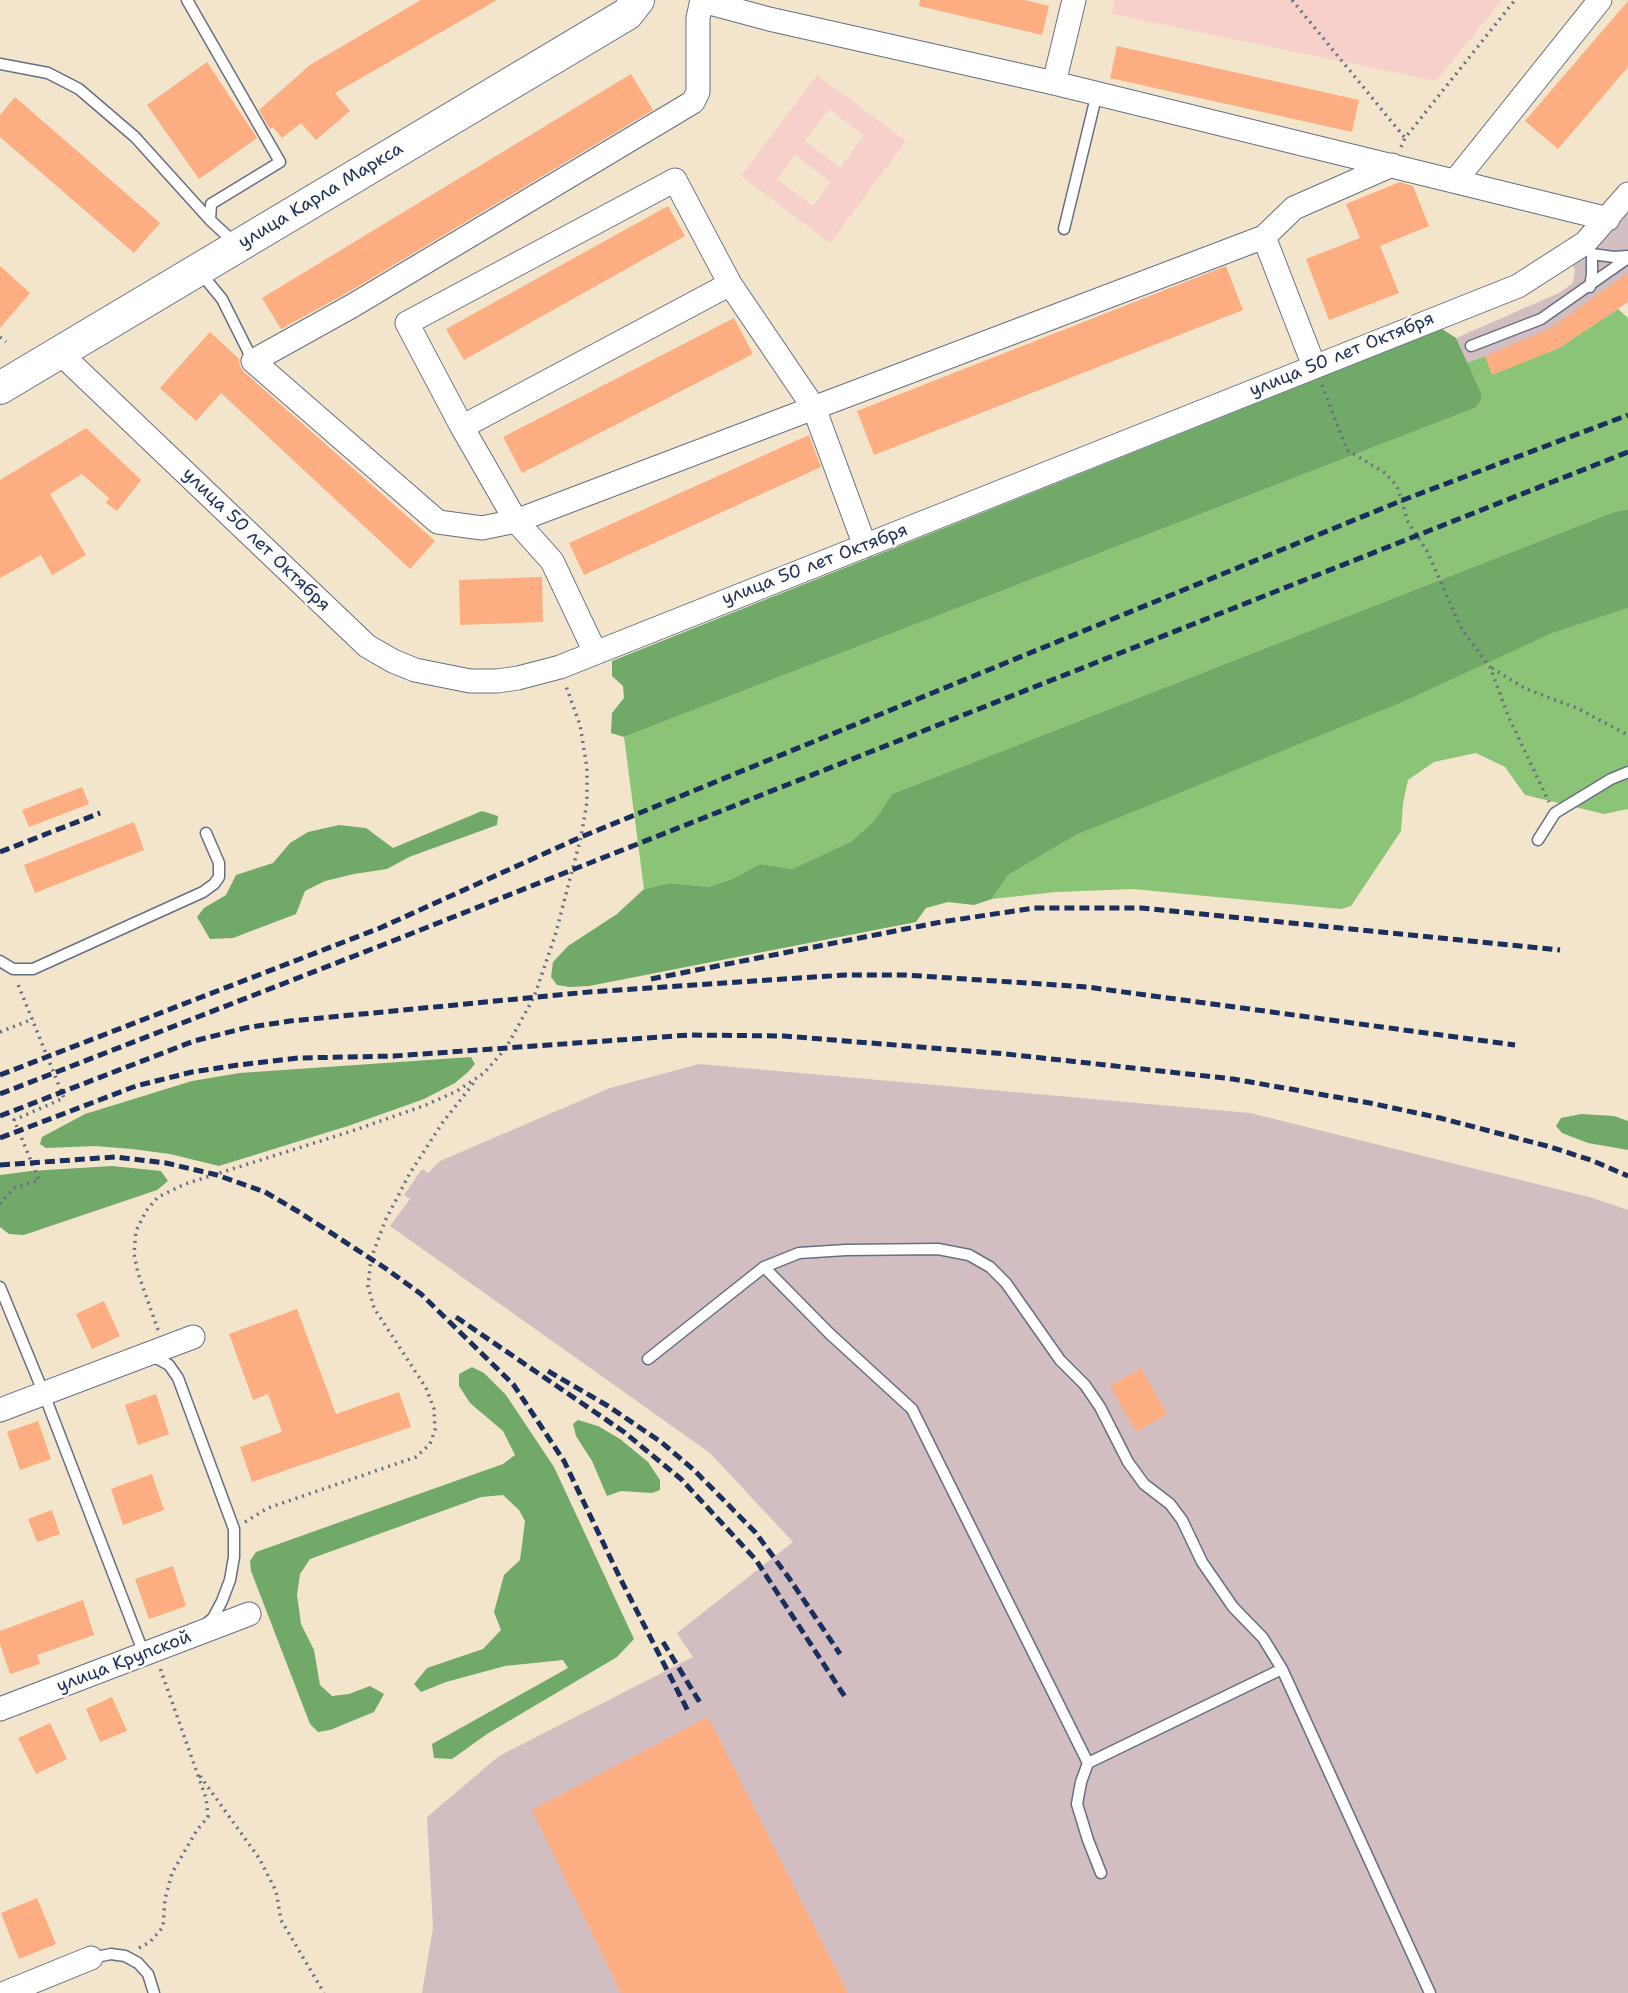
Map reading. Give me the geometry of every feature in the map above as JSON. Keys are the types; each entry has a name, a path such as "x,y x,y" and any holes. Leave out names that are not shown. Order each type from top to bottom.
{"street":[{"name":"улица Карла Маркса","path":"0,388 627,14 638,0"},
{"path":"1054,83 1074,0"},
{"path":"1455,181 1600,0"},
{"path":"1392,165 1294,208 1264,237 516,521 482,527 438,522 253,361 352,306 693,102 698,92 698,18 702,1 769,19 1097,93 1392,165 1608,219"},
{"path":"595,652 552,561 516,521 407,323 675,180 730,284 814,408 865,546"},
{"name":"улица 50 лет Октября","path":"60,354 367,646 415,670 470,681 518,678 560,667 1518,286 1588,248 1628,194"},
{"path":"1264,237 1314,366"},
{"path":"462,427 730,284"},
{"path":"0,1410 193,1337"},
{"name":"улица Крупской","path":"0,1710 249,1614"},
{"path":"5,1993 91,1958"}],"lane":[{"path":"187,0 280,162 211,204 210,220"},
{"path":"0,64 48,73 79,89 135,137 210,220 238,246"},
{"path":"1064,229 1097,93"},
{"path":"1590,287 1592,274 1588,248 1614,257 1628,257"},
{"path":"1471,346 1541,319 1590,287 1628,257"},
{"path":"198,270 222,299 253,361"},
{"path":"1538,840 1555,813 1611,779 1628,772"},
{"path":"0,961 13,970 33,969 203,892 219,877 219,863 206,832"},
{"path":"648,1359 764,1267 799,1253 938,1249 969,1255 990,1267 1006,1283 1060,1360 1085,1385 1100,1407 1128,1462 1144,1483 1170,1504 1182,1520 1202,1562 1233,1607 1263,1638 1282,1669 1430,1993"},
{"path":"764,1267 831,1335 912,1409 1088,1763"},
{"path":"0,1287 149,1652"},
{"path":"141,1357 158,1359 169,1365 178,1378 234,1529 234,1557 226,1591 213,1618 195,1635"},
{"path":"1101,1873 1077,1804 1088,1763 1282,1669"},
{"path":"91,1958 111,1954 125,1955 138,1963 148,1974 154,1993"}],"path":[{"path":"1292,0 1405,138 1516,0"},
{"path":"0,337 6,342"},
{"path":"1314,366 1347,450 1385,473 1397,486 1408,522 1427,551 1462,630 1490,667 1509,718 1555,813"},
{"path":"234,1529 268,1508 416,1457 430,1444 435,1430 434,1409 426,1388 374,1308 368,1286 371,1259 385,1221 443,1122 480,1075 506,1048 534,997 555,936 581,837 587,802 587,768 580,725 560,667"},
{"path":"1490,667 1524,688 1579,709 1628,735"},
{"path":"0,1204 14,1188 39,1180 14,1120 64,1098 13,970"},
{"path":"0,1031 33,1019"},
{"path":"165,1348 138,1273 134,1254 136,1231 146,1211 158,1197 185,1184 426,1105 457,1091 480,1075"},
{"path":"125,1955 150,1942 163,1927 165,1899 172,1873 197,1830 208,1817 206,1798 197,1771 149,1652"},
{"path":"197,1771 259,1858 276,1891 281,1920 324,1993"}],"shaded area":[{"path":"1115,0 1502,0 1436,81 1112,14"},
{"path":"817,75 906,141 830,243 741,176","holes":["829,109 864,136 840,168 805,141","795,155 831,182 813,206 777,179"]},
{"path":"1628,194 1628,302 1559,348 1492,375 1485,356 1467,363 1456,338 1559,293 1573,283 1575,269 1566,255"},
{"path":"699,1064 1250,1113 1593,1198 1628,1210 1628,1993 422,1993 433,1928 427,1817 499,1756 693,1657 677,1633 793,1542 710,1453 390,1226 410,1199 404,1195 422,1169 428,1173 440,1161 610,1088"}],"green space":[{"path":"1618,309 1628,318 1628,509 1614,512 892,794 874,821 852,841 792,869 760,864 732,879 708,887 670,883 644,889 624,737 1475,408 1482,395 1467,363 1485,356 1492,374 1559,348"},
{"path":"1442,329 1456,338 1482,395 1475,408 624,737 611,733 612,713 624,698 623,686 612,676 612,661"},
{"path":"1628,509 1628,608 1550,634 1402,702 1076,835 1008,875 992,899 974,905 948,902 926,908 916,922 589,986 557,985 551,977 553,962 568,946 617,914 644,889 670,883 708,887 732,879 760,864 792,869 852,841 874,821 892,794 1614,512"},
{"path":"1628,608 1628,809 1604,814 1525,795 1505,767 1476,753 1434,762 1408,780 1401,831 1351,906 1341,909 1133,889 1056,892 992,899 1008,875 1076,835 1550,634"},
{"path":"482,811 498,816 497,825 409,857 387,869 325,881 305,891 296,914 233,938 210,939 197,917 204,908 226,895 236,875 273,863 290,843 308,832 339,825 366,828 393,848"},
{"path":"471,1057 475,1064 468,1072 455,1083 424,1099 219,1166 170,1154 132,1149 95,1146 46,1148 40,1144 42,1137 85,1114 192,1081 240,1073"},
{"path":"1581,1114 1614,1116 1628,1121 1628,1150 1588,1143 1562,1133 1556,1126 1561,1118"},
{"path":"112,1166 161,1171 168,1181 157,1190 24,1235 9,1234 0,1227 0,1175"},
{"path":"472,1367 484,1373 506,1395 554,1467 634,1639 617,1657 487,1734 452,1759 434,1758 432,1744 568,1668 563,1660 505,1666 446,1682 421,1692 414,1684 427,1668 483,1649 501,1630 494,1612 504,1575 520,1560 525,1521 519,1510 503,1495 481,1497 310,1559 300,1574 297,1595 301,1624 314,1650 320,1685 332,1696 349,1694 370,1686 384,1694 374,1712 330,1730 318,1732 310,1724 251,1571 250,1561 256,1552 503,1464 515,1455 503,1431 470,1403 459,1386 459,1374"},
{"path":"578,1420 598,1426 620,1439 648,1462 660,1480 660,1490 652,1493 621,1491 607,1496 592,1461 576,1436 573,1424"}],"building":[{"path":"421,0 497,0 335,93 350,111 316,140 301,123 282,138 273,127 270,129 259,110 310,65"},
{"path":"920,0 1025,0 1049,6 1042,35 919,6"},
{"path":"1628,1 1628,67 1558,149 1525,121"},
{"path":"1117,46 1359,100 1352,132 1110,78"},
{"path":"207,62 257,138 199,179 147,105"},
{"path":"631,74 653,110 345,294 281,329 262,298"},
{"path":"15,97 160,223 134,253 0,137 0,115"},
{"path":"1400,182 1413,186 1429,226 1380,246 1399,293 1329,320 1306,259 1360,238 1346,204"},
{"path":"668,206 685,236 464,360 446,329"},
{"path":"0,266 30,293 0,328"},
{"path":"1226,266 1243,310 874,455 857,411"},
{"path":"1628,273 1628,302 1559,348 1492,375 1485,356 1549,329"},
{"path":"734,318 753,354 522,473 503,437"},
{"path":"210,332 239,359 244,372 435,541 410,569 221,393 196,421 160,388"},
{"path":"86,428 141,480 117,511 106,503 109,498 82,474 50,494 86,555 52,575 41,555 0,578 0,480"},
{"path":"809,435 821,467 584,575 569,543"},
{"path":"542,577 543,622 460,625 459,580"},
{"path":"82,787 89,804 29,827 22,810"},
{"path":"134,822 144,850 35,893 24,865"},
{"path":"104,1301 120,1336 92,1349 76,1314"},
{"path":"297,1309 336,1414 399,1392 411,1427 252,1482 240,1447 282,1432 268,1394 253,1400 229,1334"},
{"path":"1141,1368 1167,1414 1136,1432 1110,1386"},
{"path":"156,1394 169,1434 138,1445 125,1405"},
{"path":"38,1421 51,1459 20,1470 7,1432"},
{"path":"152,1474 164,1510 123,1525 111,1489"},
{"path":"52,1510 60,1534 37,1542 28,1519"},
{"path":"173,1566 186,1606 149,1619 135,1579"},
{"path":"83,1600 94,1635 37,1655 40,1664 10,1674 0,1644 0,1631"},
{"path":"112,1697 127,1731 100,1742 86,1709"},
{"path":"708,1717 848,1993 621,1993 532,1810"},
{"path":"50,1723 67,1759 36,1774 18,1738"},
{"path":"37,1898 56,1944 19,1959 1,1913"}],"railway":[{"path":"0,1075 380,928 581,837 1403,500 1628,415"},
{"path":"0,1094 1628,452"},
{"path":"0,852 100,813"},
{"path":"651,979 941,922 1034,908 1141,908 1560,950"},
{"path":"0,1116 194,1041 245,1028 290,1021 589,992 845,975 905,975 1087,987 1515,1045"},
{"path":"0,1138 136,1086 192,1072 238,1065 298,1058 394,1056 689,1035 784,1036 1006,1054 1233,1079 1440,1118 1547,1146 1591,1160 1628,1176"},
{"path":"0,1165 115,1157 166,1163 217,1175 265,1192 421,1294 513,1384 564,1461 688,1711"},
{"path":"456,1317 624,1432 681,1479 756,1560 847,1700"},
{"path":"548,1371 608,1406 661,1442 694,1470 755,1532 840,1654"},
{"path":"663,1642 702,1706"}]}
